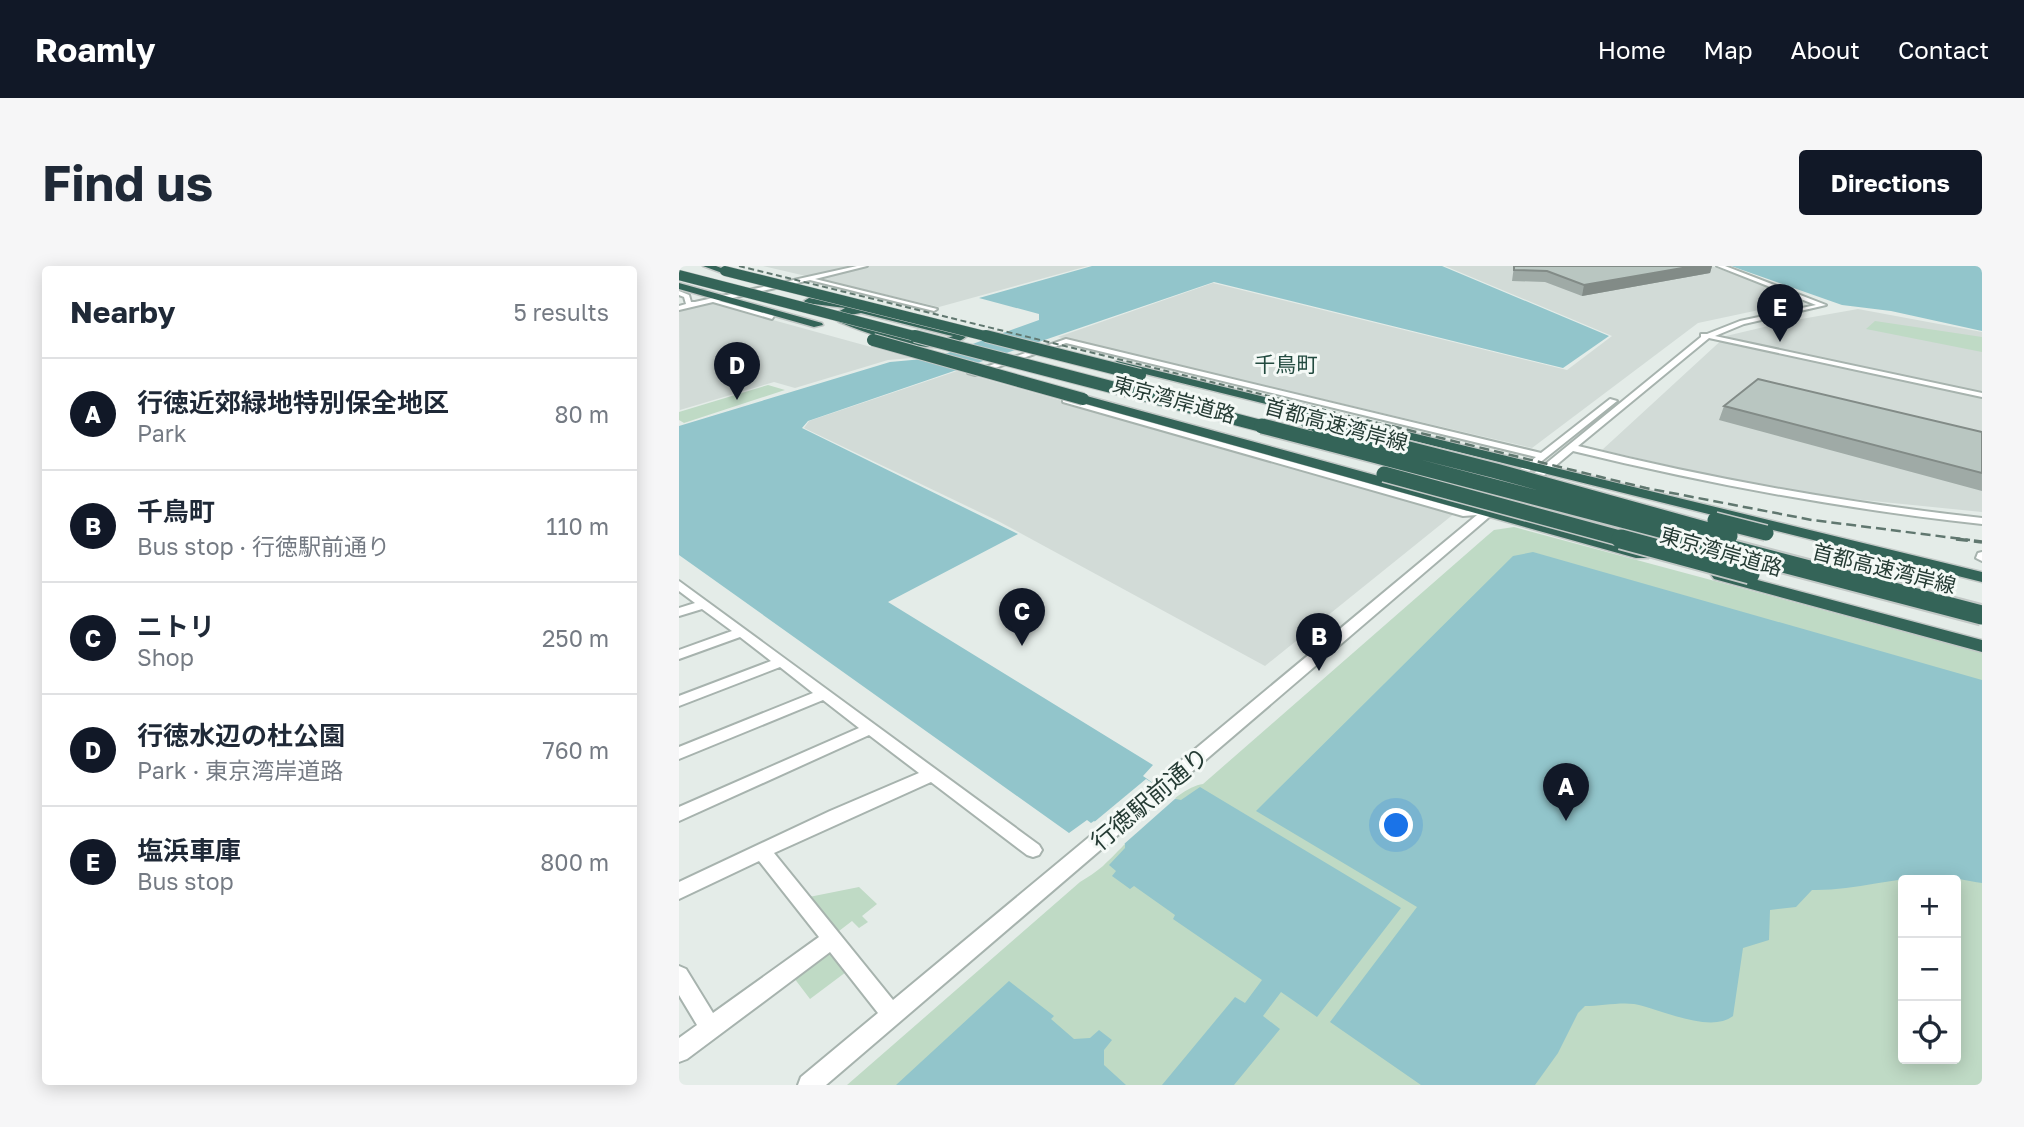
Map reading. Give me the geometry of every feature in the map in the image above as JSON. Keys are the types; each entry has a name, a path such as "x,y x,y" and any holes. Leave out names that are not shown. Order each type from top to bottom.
{"highway":[{"name":"東京湾岸道路","path":"707,266 790,283 1528,467 1545,463 1982,577"},
{"name":"首都高速湾岸線","path":"679,267 1982,604"},
{"name":"東京湾岸道路","path":"723,268 1062,356 1144,373 1228,398 1239,404 1308,413 1766,533 1982,586"},
{"name":"首都高速湾岸線","path":"679,275 1982,615"},
{"name":"東京湾岸道路","path":"679,284 818,325 1087,397 1982,646"},
{"name":"東京湾岸道路","path":"679,284 991,367 1087,397 1119,402 1750,575 1982,635"},
{"path":"809,301 846,304 962,336 939,345 930,345 836,318 841,313 852,310 866,311 1003,348 1019,356"},
{"path":"958,325 1062,356"},
{"path":"884,342 991,367"},
{"path":"1119,402 1455,485 1554,505"},
{"path":"1308,413 1496,471 1827,565"}],"street":[{"path":"679,308 864,266"},
{"path":"960,370 1467,514 1489,510 1505,503 1587,423 1654,367 1702,335 1728,322 1823,305 1720,266"},
{"path":"809,279 934,309"},
{"path":"679,293 694,304"},
{"path":"712,300 772,317"},
{"path":"1702,335 1982,395"},
{"path":"971,373 1066,341 1308,413 1545,463 1573,448 1666,369 1682,350"},
{"path":"1654,367 1666,369"},
{"path":"1616,399 1627,402"},
{"path":"1587,423 1598,426"},
{"path":"1573,448 1706,480 1802,498 1982,521"},
{"path":"1489,510 1488,499 1528,467"},
{"name":"行徳駅前通り","path":"809,1085 1489,510"},
{"path":"679,586 1033,849"},
{"path":"679,612 704,604"},
{"path":"679,655 742,632"},
{"path":"679,701 781,662"},
{"path":"679,753 824,694"},
{"path":"679,814 870,729"},
{"path":"679,891 931,775"},
{"path":"762,851 892,1015"},
{"path":"679,1051 832,939"},
{"path":"679,976 710,1028"}],"shaded area":[{"path":"763,266 1088,266 939,307"},
{"path":"1445,266 1711,266 1806,300 1698,323 1532,448 1058,337 1213,283 1567,370 1612,336"},
{"path":"711,303 911,358 888,360 795,388 774,382 680,410 679,311"},
{"path":"1858,309 1982,332 1982,512 1833,497 1737,481 1602,450 1726,336"},
{"path":"957,371 1455,513 1265,666 998,521 804,428 809,421"}],"green space":[{"path":"1875,321 1982,337 1982,352 1866,329"},
{"path":"768,385 785,390 684,423 679,420 679,412"},
{"path":"1514,527 1982,653 1982,1085 847,1085 1080,882 1103,866 1164,806 1191,788 1203,784 1494,530"},
{"path":"859,887 877,904 862,916 868,922 859,928 852,921 839,931 809,897"},
{"path":"826,949 846,972 810,999 791,974"}],"water":[{"path":"1092,266 1442,266 1609,336 1563,368 1214,282 808,421 802,428 1018,534 888,602 1153,765 1143,776 1176,799 1181,800 1200,787 1401,908 1317,1017 1281,992 1263,1016 1280,1029 1234,1085 1162,1085 1235,997 1245,1003 1262,980 1173,919 1175,915 1134,886 1130,889 1112,876 1116,871 1109,865 1125,848 1125,844 1094,821 1091,823 1087,820 1069,833 679,555 679,426 890,362 934,358 1039,320 1039,314 979,298"},
{"path":"1731,266 1982,266 1982,331 1891,311 1842,305"},
{"path":"1533,552 1982,680 1982,883 1961,880 1961,875 1898,875 1898,880 1812,890 1796,907 1770,910 1769,940 1743,948 1733,1016 1712,1022 1685,1019 1634,1004 1585,1006 1578,1013 1558,1053 1535,1085 1421,1085 1330,1022 1417,907 1256,811 1513,556"},
{"path":"1009,981 1054,1016 1051,1019 1074,1039 1090,1038 1099,1030 1112,1040 1104,1050 1104,1065 1126,1085 896,1085"}],"pier":[{"path":"1146,779 1176,798 1123,845 1093,823"}],"building":[{"path":"1514,266 1694,266 1584,285 1547,271 1514,270"},
{"path":"1758,379 1982,432 1982,473 1724,406"}],"railway":[{"path":"739,266 1399,428"},
{"path":"1392,426 1646,488 1812,520 1970,540"},
{"path":"1956,539 1982,542"}],"place":[{"name":"塩浜車庫","path":"1780,342"},
{"name":"行徳水辺の杜公園","path":"737,400"},
{"name":"ニトリ","path":"1022,646"},
{"name":"千鳥町","path":"1319,671"},
{"name":"行徳近郊緑地特別保全地区","path":"1566,821"}],"district":[{"name":"千鳥町","path":"1286,365"}]}
